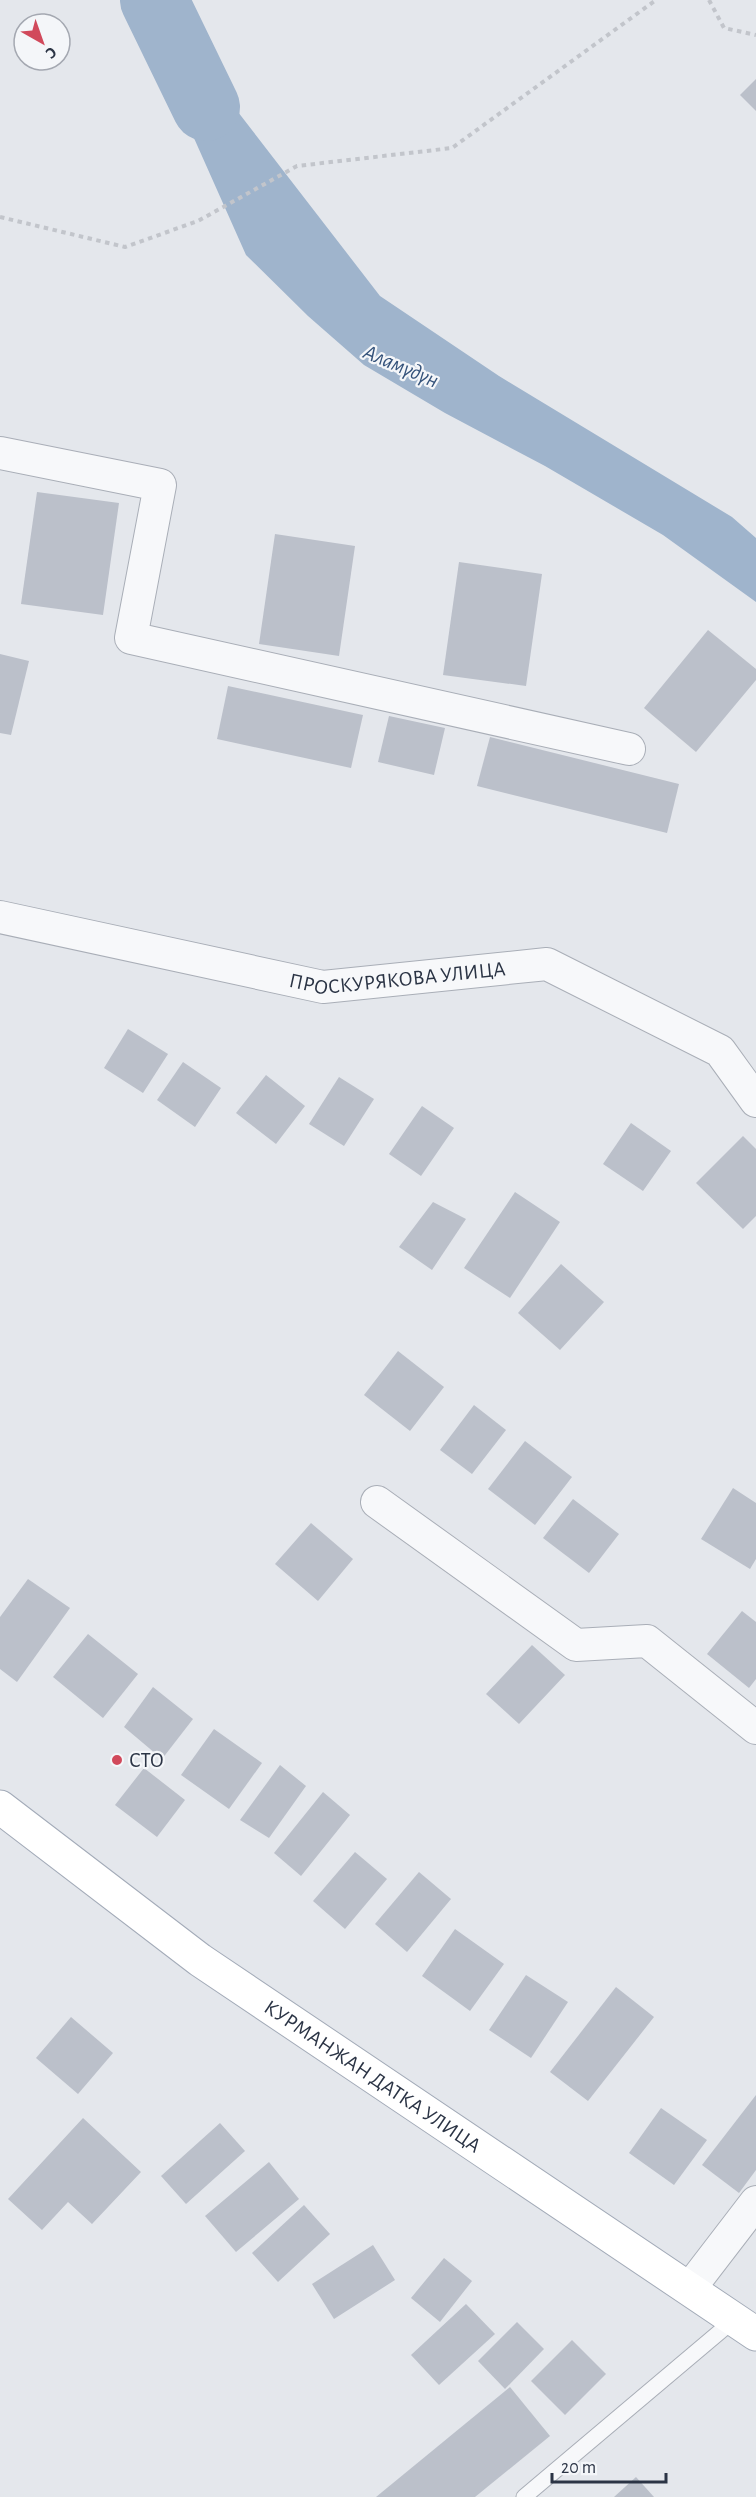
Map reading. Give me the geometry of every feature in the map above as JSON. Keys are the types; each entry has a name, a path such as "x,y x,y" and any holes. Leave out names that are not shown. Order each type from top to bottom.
{"main road":[{"name":"КУРМАНЖАН ДАТКА УЛИЦА","path":"0,1806 200,1960 746,2326"}],"street":[{"path":"0,453 160,485 131,638 628,749"},
{"name":"ПРОСКУРЯКОВА УЛИЦА","path":"0,917 323,987 547,964 720,1051 756,1101"},
{"path":"377,1502 576,1645 646,1641 756,1728"},
{"path":"690,2288 756,2202"}],"lane":[{"path":"524,2497 746,2326"}],"path":[{"path":"0,217 125,246 198,221 297,166 452,148 656,0"},
{"path":"709,0 724,28 756,35"}],"water":[{"path":"187,16 221,90 380,296 499,376 732,517 756,538 756,602 663,535 364,365 308,316 246,255 145,28"}],"building":[{"path":"756,79 756,111 740,95"},
{"path":"37,492 119,503 103,615 21,604"},
{"path":"275,534 355,546 339,656 259,644"},
{"path":"459,562 542,574 526,686 443,675"},
{"path":"708,630 756,669 756,680 696,752 644,708"},
{"path":"0,654 29,661 11,735 0,733"},
{"path":"228,686 363,715 351,768 217,739"},
{"path":"389,716 445,728 434,775 378,762"},
{"path":"490,737 679,784 667,833 477,786"},
{"path":"128,1029 168,1054 143,1093 104,1068"},
{"path":"183,1062 221,1088 195,1127 157,1100"},
{"path":"266,1075 305,1106 276,1144 236,1113"},
{"path":"339,1077 374,1099 344,1146 309,1124"},
{"path":"422,1106 454,1128 421,1176 389,1154"},
{"path":"631,1123 671,1151 643,1191 603,1164"},
{"path":"743,1136 756,1149 756,1216 743,1229 696,1183"},
{"path":"515,1192 560,1222 510,1298 464,1268"},
{"path":"433,1202 466,1219 432,1270 399,1247"},
{"path":"561,1264 604,1302 560,1350 518,1313"},
{"path":"398,1351 444,1387 410,1431 364,1395"},
{"path":"474,1405 506,1430 472,1474 440,1450"},
{"path":"525,1441 572,1477 535,1525 488,1489"},
{"path":"733,1488 756,1503 756,1559 750,1569 701,1539"},
{"path":"573,1499 619,1534 589,1573 543,1538"},
{"path":"311,1523 353,1559 318,1601 275,1564"},
{"path":"28,1579 70,1608 17,1682 0,1669 0,1617"},
{"path":"742,1611 756,1622 756,1679 749,1688 707,1654"},
{"path":"88,1634 138,1674 103,1718 53,1677"},
{"path":"532,1645 565,1675 519,1724 486,1694"},
{"path":"153,1687 193,1719 162,1759 124,1727"},
{"path":"214,1729 262,1763 229,1809 181,1775"},
{"path":"280,1765 306,1786 269,1838 240,1820"},
{"path":"144,1768 185,1800 157,1837 115,1805"},
{"path":"323,1792 350,1815 301,1876 274,1853"},
{"path":"355,1852 387,1879 345,1929 313,1901"},
{"path":"419,1872 451,1899 407,1952 375,1924"},
{"path":"455,1929 504,1964 470,2011 422,1976"},
{"path":"526,1975 568,2002 531,2058 489,2030"},
{"path":"616,1987 654,2017 588,2101 550,2072"},
{"path":"71,2017 113,2053 78,2094 36,2058"},
{"path":"756,2095 756,2170 739,2193 702,2165"},
{"path":"661,2108 707,2140 674,2185 629,2153"},
{"path":"83,2118 141,2172 92,2224 68,2202 42,2230 8,2199"},
{"path":"220,2123 245,2151 186,2204 161,2176"},
{"path":"269,2162 299,2199 236,2252 205,2216"},
{"path":"304,2205 330,2234 278,2282 252,2253"},
{"path":"373,2245 395,2280 334,2319 312,2284"},
{"path":"444,2258 472,2281 440,2322 411,2298"},
{"path":"466,2304 495,2334 439,2385 411,2355"},
{"path":"517,2322 544,2349 505,2389 478,2361"},
{"path":"572,2340 606,2374 565,2415 531,2381"},
{"path":"510,2387 550,2436 475,2497 376,2497"},
{"path":"636,2477 654,2497 614,2497"}],"waterway":[{"name":"Аламүдүн","path":"154,0 206,107"}],"place":[{"name":"СТО","path":"117,1760"}]}
